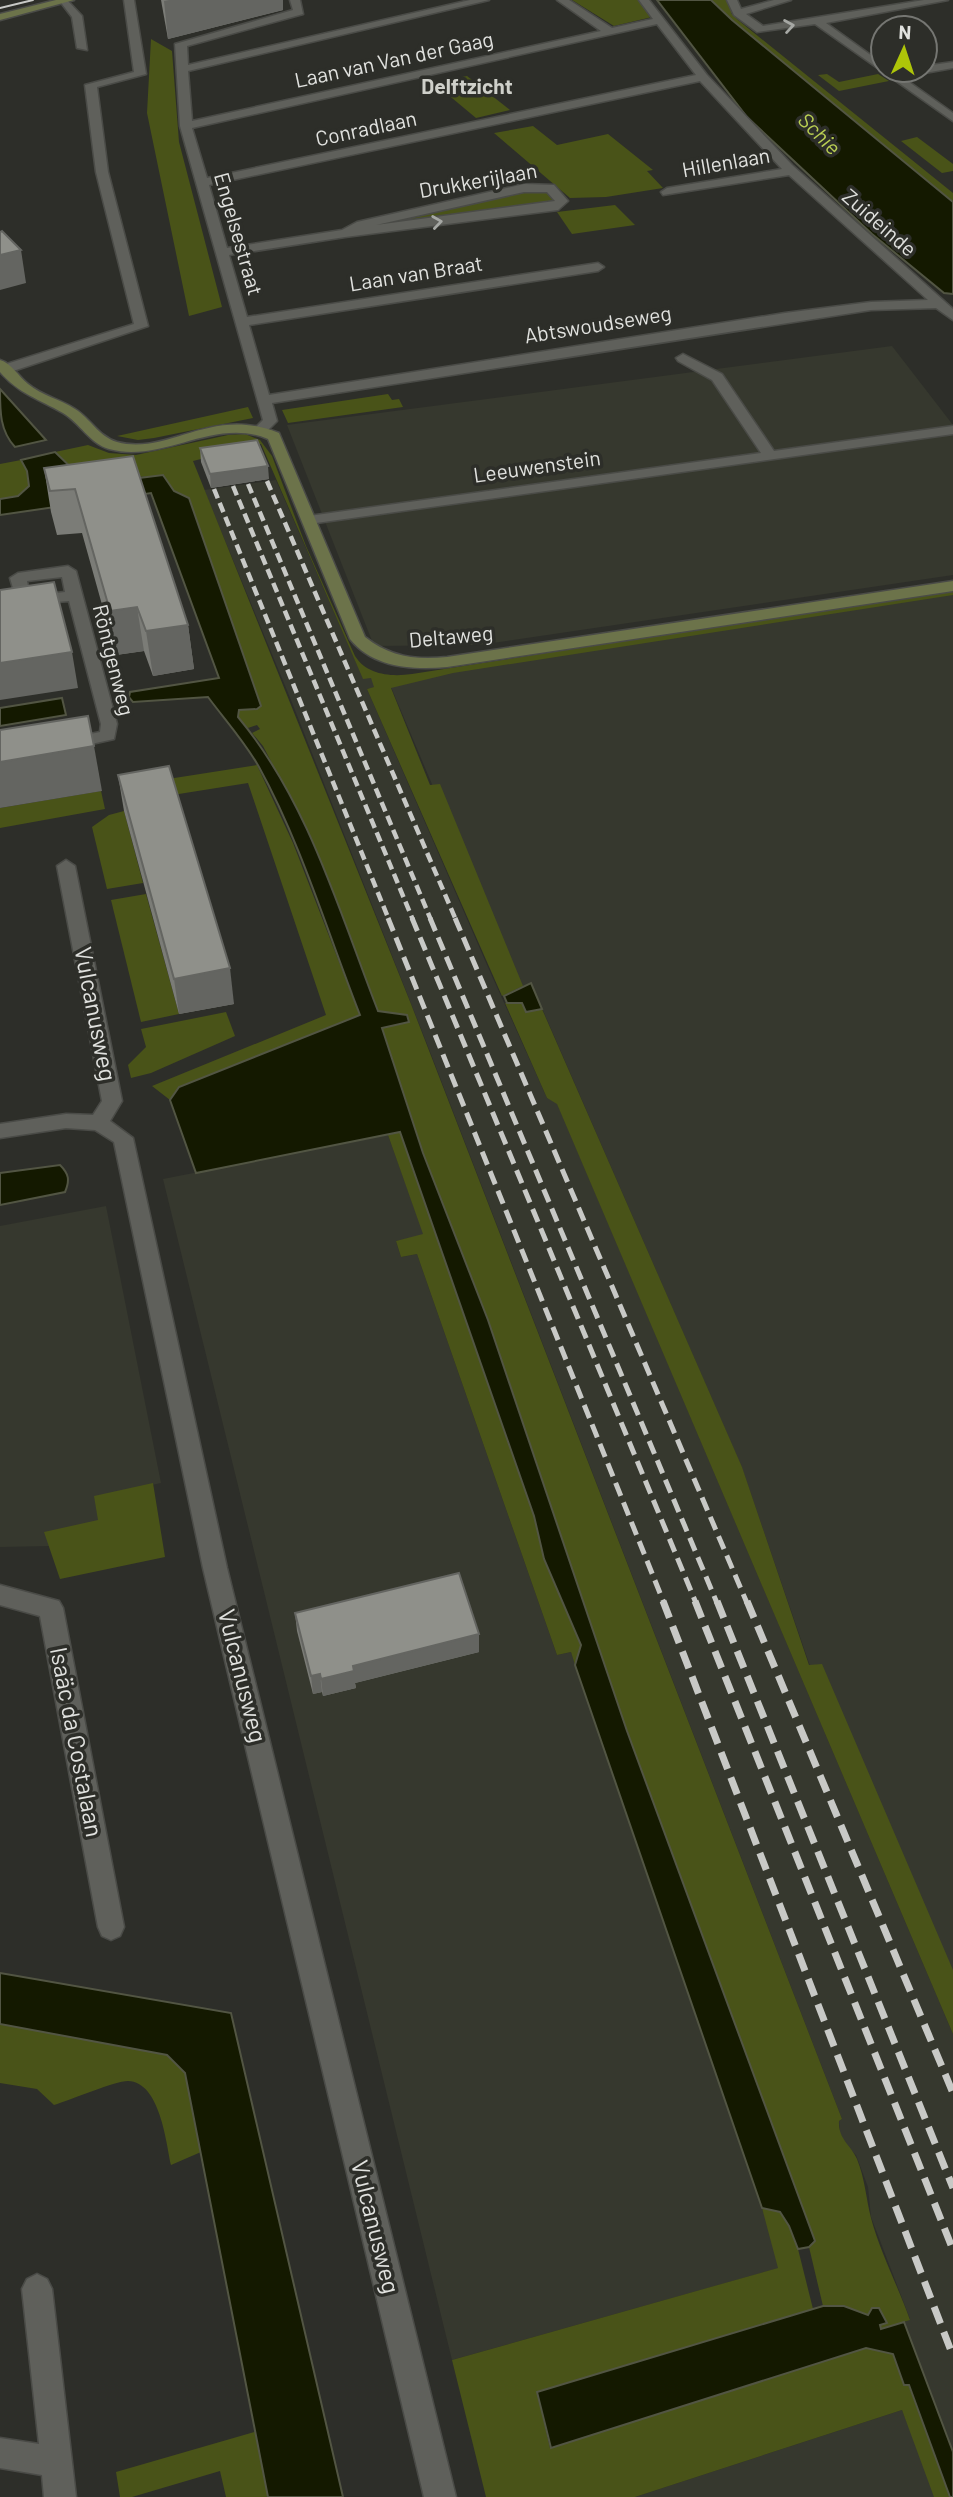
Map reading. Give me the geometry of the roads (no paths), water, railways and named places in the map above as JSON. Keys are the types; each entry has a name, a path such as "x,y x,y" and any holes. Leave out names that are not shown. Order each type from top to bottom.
{"street":[{"path":"2,367 141,326 102,172 91,85 140,74 129,0"},
{"name":"Engelsestraat","path":"261,429 270,421 186,126 181,44 299,12 295,0"},
{"path":"184,69 484,0"},
{"path":"562,0 610,32"},
{"name":"Zuideinde","path":"644,0 703,77 791,171 953,316"},
{"path":"732,0 738,13 761,30 943,0"},
{"path":"738,13 784,0"},
{"path":"0,17 66,1 77,16 83,48"},
{"name":"Laan van Van der Gaag","path":"186,126 661,20"},
{"path":"817,21 869,58"},
{"name":"Conradlaan","path":"201,183 703,77"},
{"path":"905,84 953,118"},
{"name":"Hillenlaan","path":"667,192 791,171"},
{"name":"Drukkerijlaan","path":"220,253 345,233 558,206 562,201 551,188 524,188 361,225 345,233"},
{"name":"Laan van Braat","path":"241,322 598,268"},
{"name":"Abtswoudseweg","path":"263,400 796,316 871,306 940,304"},
{"path":"683,358 698,369 717,377 770,456"},
{"path":"2,367 33,396 76,415 96,437 109,444 136,447 228,428 261,429"},
{"name":"Deltaweg","path":"261,429 278,441 358,639 380,656 405,663 447,662 953,586"},
{"name":"Leeuwenstein","path":"309,520 953,430"},
{"name":"Röntgenweg","path":"48,748 108,735 109,724 68,571 18,578 18,603 74,595"},
{"name":"Vulcanusweg","path":"65,866 112,1101 99,1123 123,1138 215,1568 440,2497"},
{"path":"0,1131 66,1121 99,1123"},
{"name":"Isaäc da Costalaan","path":"0,1595 51,1608 111,1927"},
{"path":"37,2289 60,2497"},
{"path":"0,2453 56,2462"}],"water":[{"name":"Schie","path":"657,0 711,0 953,202 953,294 944,293 872,234 747,117"},
{"path":"0,389 46,440 15,447 4,428"},
{"path":"55,452 80,476 139,478 163,475 174,491 189,498 261,706 257,709 239,710 238,717 263,750 303,821 335,896 378,1011 407,1015 409,1022 382,1028 423,1153 488,1320 627,1731 815,2241 809,2247 798,2249 780,2212 762,2208 575,1665 581,1645 544,1559 534,1516 400,1132 196,1173 170,1100 179,1087 360,1015 288,826 259,767 241,740 208,697 133,702 129,697 130,692 219,678 151,493 0,515 0,499 18,496 29,486 27,471 21,460"},
{"path":"62,698 66,715 0,726 0,708"},
{"path":"531,983 542,1009 526,1012 522,1003 507,1003 504,996"},
{"path":"60,1165 68,1177 65,1192 0,1205 0,1173"},
{"path":"0,1973 231,2013 343,2497 268,2497 185,2073 167,2055 0,2024"},
{"path":"823,2306 844,2306 868,2315 872,2308 879,2308 887,2323 880,2325 881,2329 904,2322 953,2452 953,2497 950,2497 909,2385 904,2385 893,2354 866,2348 551,2448 537,2392"}],"tram line":[{"path":"0,8 33,0"}],"railway":[{"path":"267,481 456,920"},
{"path":"248,484 431,920"},
{"path":"233,486 413,920"},
{"path":"214,489 389,920"},
{"path":"388,918 664,1603"},
{"path":"412,918 696,1603"},
{"path":"430,918 717,1603"},
{"path":"455,918 747,1603"},
{"path":"663,1601 953,2356"},
{"path":"695,1601 953,2250"},
{"path":"717,1601 953,2188"},
{"path":"747,1601 953,2093"}],"district":[{"name":"Delftzicht","path":"467,87"}]}
